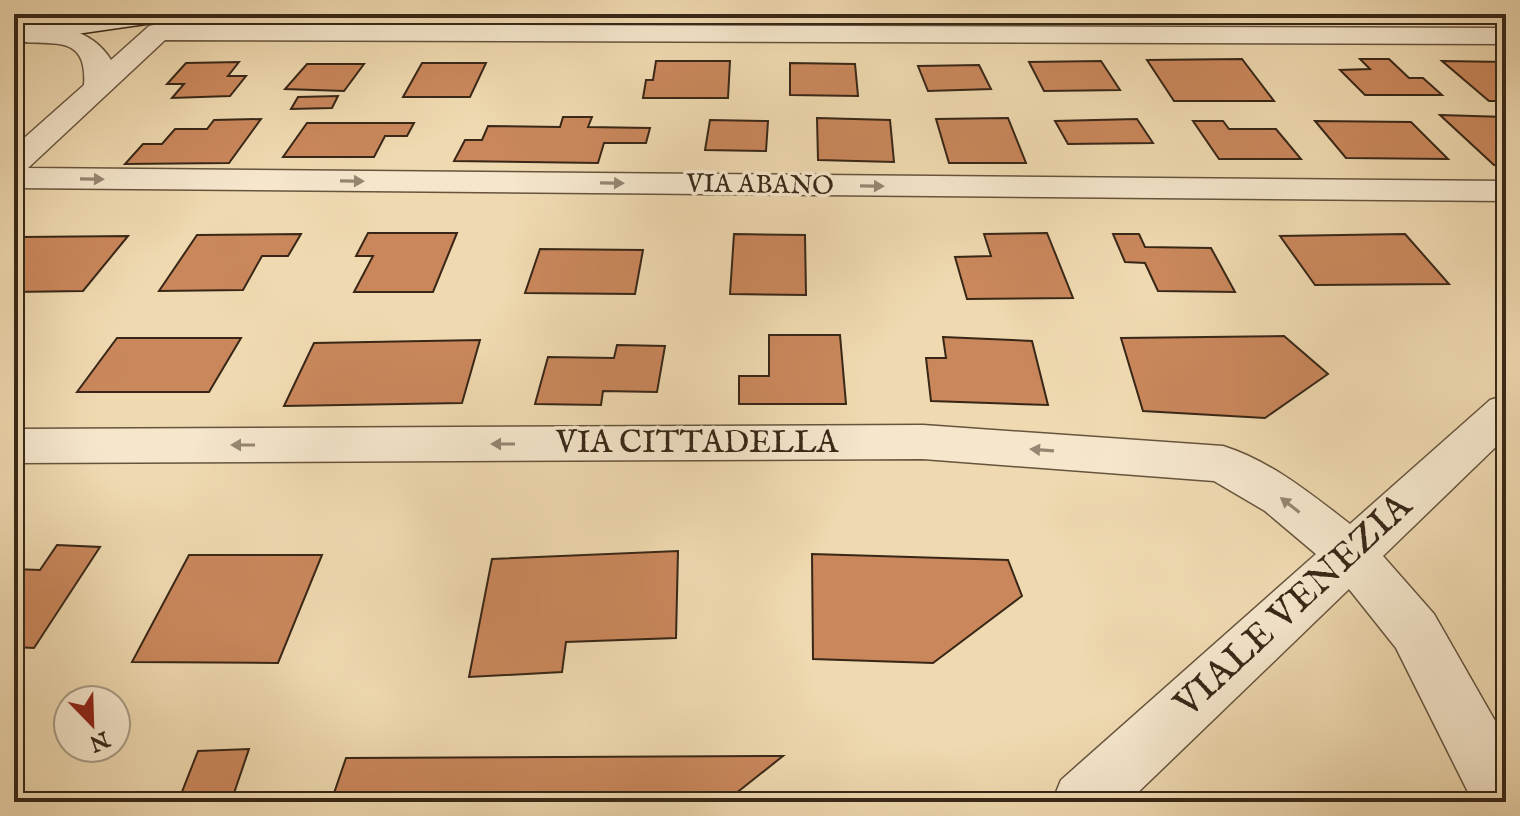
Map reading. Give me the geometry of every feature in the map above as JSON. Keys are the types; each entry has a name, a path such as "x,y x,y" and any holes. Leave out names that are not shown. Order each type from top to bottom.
{"street":[{"path":"16,35 159,23 1506,36"},
{"path":"14,164 98,86 159,23"},
{"path":"16,35 36,32 62,37 87,47 98,61 98,86"},
{"name":"VIA ABANO","path":"14,178 1506,191"},
{"name":"VIALE VENEZIA","path":"1083,802 1506,411"},
{"name":"VIA CITTADELLA","path":"14,446 923,442 1174,458 1223,464 1282,498 1351,554 1415,631 1506,801"}],"building":[{"path":"525,14 630,14 629,17 523,17"},
{"path":"1011,14 1079,14 1083,22 1015,21"},
{"path":"1242,59 1274,101 1174,101 1147,60"},
{"path":"1360,59 1389,59 1409,78 1423,78 1442,95 1365,95 1340,70 1370,69"},
{"path":"656,61 730,61 728,98 643,98 646,80 653,80"},
{"path":"1101,61 1120,90 1044,91 1029,62"},
{"path":"1442,61 1506,62 1506,101 1489,101"},
{"path":"239,62 228,76 246,76 230,96 172,98 184,84 167,84 186,63"},
{"path":"422,63 486,63 470,97 403,97"},
{"path":"790,63 855,64 858,96 790,95"},
{"path":"307,64 364,64 344,91 285,89"},
{"path":"979,65 991,89 928,91 918,66"},
{"path":"338,96 332,108 291,109 298,97"},
{"path":"1440,115 1506,117 1506,166 1494,165"},
{"path":"563,117 592,117 588,127 650,128 646,143 604,143 598,163 454,161 465,140 482,140 488,126 560,127"},
{"path":"817,118 890,120 894,162 818,160"},
{"path":"1008,118 1026,163 949,163 936,119"},
{"path":"261,119 229,163 125,164 143,144 162,144 175,129 207,129 214,120"},
{"path":"1137,119 1153,143 1068,144 1055,121"},
{"path":"710,120 768,121 766,151 705,150"},
{"path":"1193,121 1223,121 1229,129 1276,129 1301,159 1219,159"},
{"path":"1315,121 1411,122 1448,159 1346,158"},
{"path":"307,123 414,123 407,136 385,136 374,157 283,157"},
{"path":"368,233 457,233 433,292 354,292 373,256 356,256"},
{"path":"1047,233 1073,298 967,299 955,257 991,256 984,234"},
{"path":"301,234 288,256 262,256 243,290 159,291 197,235"},
{"path":"734,234 805,235 806,295 730,294"},
{"path":"1113,234 1139,234 1145,247 1211,248 1235,292 1158,291 1145,263 1125,262"},
{"path":"1405,234 1449,284 1315,285 1280,236"},
{"path":"128,236 83,291 14,292 14,244 21,237"},
{"path":"540,249 643,250 635,294 525,293"},
{"path":"769,335 840,335 846,404 739,404 739,376 769,376"},
{"path":"1284,336 1328,374 1265,418 1143,411 1121,338"},
{"path":"943,337 1032,341 1048,405 931,401 926,358 946,358"},
{"path":"117,338 241,338 209,392 77,392"},
{"path":"480,340 462,403 284,406 314,343"},
{"path":"617,345 665,346 657,392 603,391 601,405 535,404 548,357 614,358"},
{"path":"57,545 100,547 34,648 14,647 14,569 40,570"},
{"path":"678,551 676,638 566,642 562,672 469,677 492,559"},
{"path":"812,554 1008,560 1022,596 933,663 813,659"},
{"path":"189,555 322,555 278,663 132,662"},
{"path":"249,749 231,802 178,802 198,751"},
{"path":"783,756 725,802 331,802 346,758"}]}
